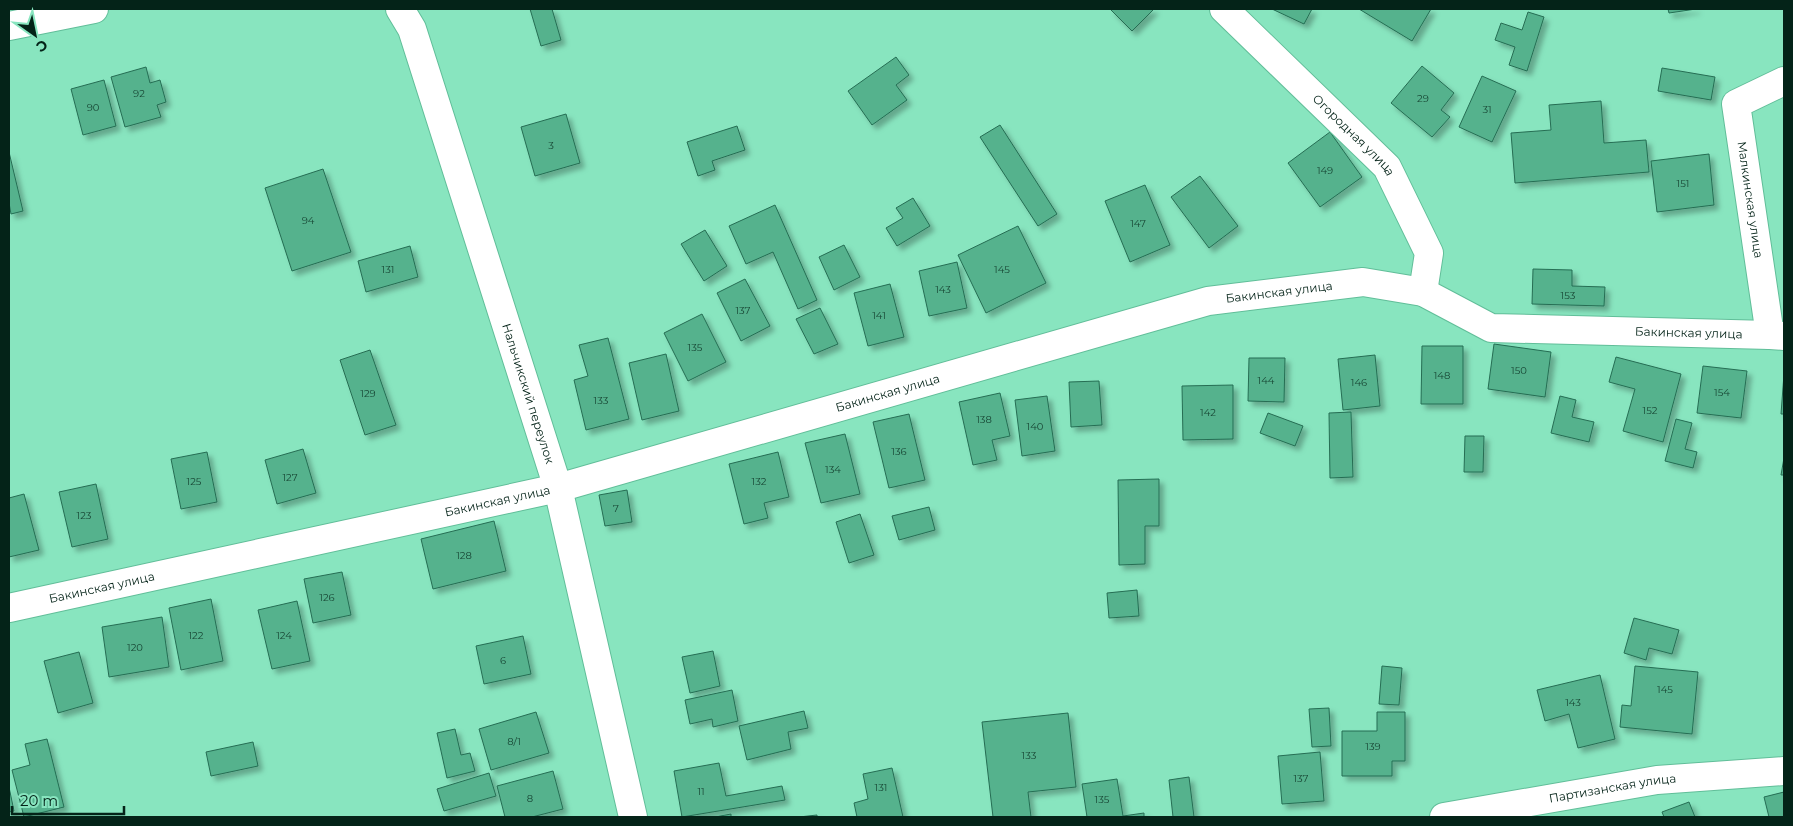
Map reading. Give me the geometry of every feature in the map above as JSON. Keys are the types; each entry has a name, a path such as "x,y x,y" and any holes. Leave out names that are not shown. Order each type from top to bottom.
{"street":[{"path":"9,26 94,9"},
{"name":"Нальчикский переулок","path":"400,9 412,29 558,488 633,817"},
{"name":"Огородная улица","path":"1224,9 1387,167 1428,253 1423,292"},
{"name":"Малкинская улица","path":"1777,336 1736,104 1784,81"},
{"name":"Бакинская улица","path":"9,608 558,488 1208,301 1363,282 1423,292 1491,328 1777,336"},
{"name":"Партизанская улица","path":"1444,817 1657,780 1784,771"}],"building":[{"path":"530,9 552,9 561,40 541,46"},
{"path":"1110,9 1154,9 1132,31"},
{"path":"1272,9 1312,9 1304,24"},
{"path":"1359,9 1431,9 1412,41"},
{"path":"1668,9 1696,9 1669,13"},
{"path":"1528,12 1544,17 1527,71 1509,65 1515,47 1495,40 1501,23 1522,30"},
{"path":"896,57 909,75 896,85 907,100 872,125 848,91"},
{"path":"1422,66 1454,93 1441,110 1450,117 1432,137 1391,103"},
{"path":"146,67 150,83 160,80 166,102 157,105 161,117 125,127 111,77"},
{"path":"1662,68 1715,77 1711,100 1658,91"},
{"path":"1482,76 1516,91 1492,142 1459,127"},
{"path":"104,80 116,126 83,135 71,89"},
{"path":"1601,101 1604,143 1646,140 1649,172 1515,183 1511,133 1551,130 1549,105"},
{"path":"566,114 580,163 535,176 521,127"},
{"path":"1000,125 1057,214 1038,226 980,137"},
{"path":"737,126 745,150 712,161 715,170 698,176 687,142"},
{"path":"1330,132 1362,177 1320,207 1288,163"},
{"path":"9,152 23,211 11,214 9,203"},
{"path":"1709,154 1714,205 1657,212 1651,161"},
{"path":"323,169 351,252 292,271 265,188"},
{"path":"1200,176 1238,226 1209,248 1171,197"},
{"path":"1145,185 1170,245 1130,262 1105,201"},
{"path":"913,198 930,226 897,246 886,228 903,218 896,208"},
{"path":"775,205 817,300 798,309 773,252 746,264 729,226"},
{"path":"1018,226 1046,283 986,313 958,255"},
{"path":"705,230 727,266 704,281 681,244"},
{"path":"844,245 860,277 834,290 819,257"},
{"path":"410,246 418,277 366,292 358,261"},
{"path":"957,262 967,308 929,316 919,271"},
{"path":"1533,269 1572,270 1572,286 1605,287 1604,306 1532,304"},
{"path":"745,279 770,326 741,341 717,293"},
{"path":"890,284 904,337 868,346 854,293"},
{"path":"820,308 838,344 814,354 796,319"},
{"path":"702,314 726,362 688,381 664,333"},
{"path":"608,338 629,419 586,430 574,380 588,376 579,345"},
{"path":"1494,344 1551,352 1545,397 1488,389"},
{"path":"1422,346 1463,346 1463,404 1421,404"},
{"path":"370,350 396,425 365,435 340,360"},
{"path":"666,354 679,411 642,420 629,363"},
{"path":"1375,355 1380,406 1343,410 1338,359"},
{"path":"1616,357 1681,374 1663,442 1623,431 1635,389 1609,382"},
{"path":"1249,358 1285,358 1284,402 1248,401"},
{"path":"1703,366 1747,371 1741,418 1697,413"},
{"path":"1784,374 1784,414 1781,414"},
{"path":"1099,381 1102,425 1071,427 1069,382"},
{"path":"1233,385 1233,439 1183,440 1182,386"},
{"path":"1000,393 1010,436 992,440 997,460 973,465 959,402"},
{"path":"1047,396 1055,451 1022,456 1015,400"},
{"path":"1560,396 1576,400 1572,417 1594,422 1589,442 1551,433"},
{"path":"1351,412 1353,477 1330,478 1329,413"},
{"path":"1268,413 1303,426 1295,446 1260,433"},
{"path":"909,414 925,480 889,488 873,422"},
{"path":"1676,419 1692,423 1685,449 1697,452 1693,468 1665,461"},
{"path":"845,434 860,494 821,503 805,443"},
{"path":"1465,436 1484,436 1483,472 1464,472"},
{"path":"303,449 316,493 277,504 265,460"},
{"path":"207,452 217,502 181,509 171,459"},
{"path":"778,452 789,497 764,503 768,518 744,524 729,464"},
{"path":"1784,458 1784,475 1781,475"},
{"path":"1159,479 1159,526 1145,526 1145,564 1119,565 1118,480"},
{"path":"96,484 108,539 72,547 59,492"},
{"path":"627,490 632,522 605,526 599,495"},
{"path":"24,494 39,550 9,557 9,498"},
{"path":"929,507 935,530 899,540 892,516"},
{"path":"860,514 874,555 849,563 836,522"},
{"path":"494,521 506,571 433,589 421,539"},
{"path":"342,572 351,615 313,623 304,579"},
{"path":"1137,590 1139,616 1109,618 1107,593"},
{"path":"211,599 223,661 181,670 169,608"},
{"path":"297,601 310,661 272,669 258,610"},
{"path":"162,617 169,667 109,677 102,627"},
{"path":"1634,618 1679,630 1672,654 1649,648 1646,660 1624,653"},
{"path":"523,636 531,674 484,684 476,646"},
{"path":"713,651 720,686 690,693 682,657"},
{"path":"79,652 93,703 58,713 44,661"},
{"path":"1382,666 1402,668 1399,705 1379,704"},
{"path":"1635,666 1698,672 1692,734 1620,727 1622,705 1631,706"},
{"path":"1600,675 1615,739 1578,748 1569,714 1545,721 1537,690"},
{"path":"732,690 738,721 713,727 712,719 690,724 685,700"},
{"path":"1329,708 1331,746 1312,747 1309,709"},
{"path":"804,711 808,728 788,732 791,749 747,760 739,726"},
{"path":"536,712 549,753 491,770 479,729"},
{"path":"1377,712 1405,712 1405,761 1392,761 1392,776 1342,776 1342,731 1377,731"},
{"path":"1068,713 1076,787 1028,792 1031,817 993,817 982,722"},
{"path":"455,729 461,755 470,753 475,771 447,778 437,733"},
{"path":"47,739 64,807 24,817 12,770 30,765 25,744"},
{"path":"253,742 258,766 211,776 206,752"},
{"path":"1320,752 1324,801 1282,804 1278,756"},
{"path":"719,763 726,796 782,786 785,800 682,817 674,771"},
{"path":"892,768 903,817 857,817 854,803 868,799 863,774"},
{"path":"553,771 563,809 532,817 505,817 497,786"},
{"path":"489,773 496,796 444,811 437,789"},
{"path":"1189,777 1194,817 1173,817 1169,780"},
{"path":"1117,779 1123,816 1144,813 1144,817 1087,817 1082,784"},
{"path":"9,787 14,811 9,812"},
{"path":"1784,792 1784,817 1769,817 1764,797"},
{"path":"1689,802 1695,817 1664,817 1662,812"},
{"path":"731,814 731,817 715,817"},
{"path":"817,815 817,817 799,817"}]}
